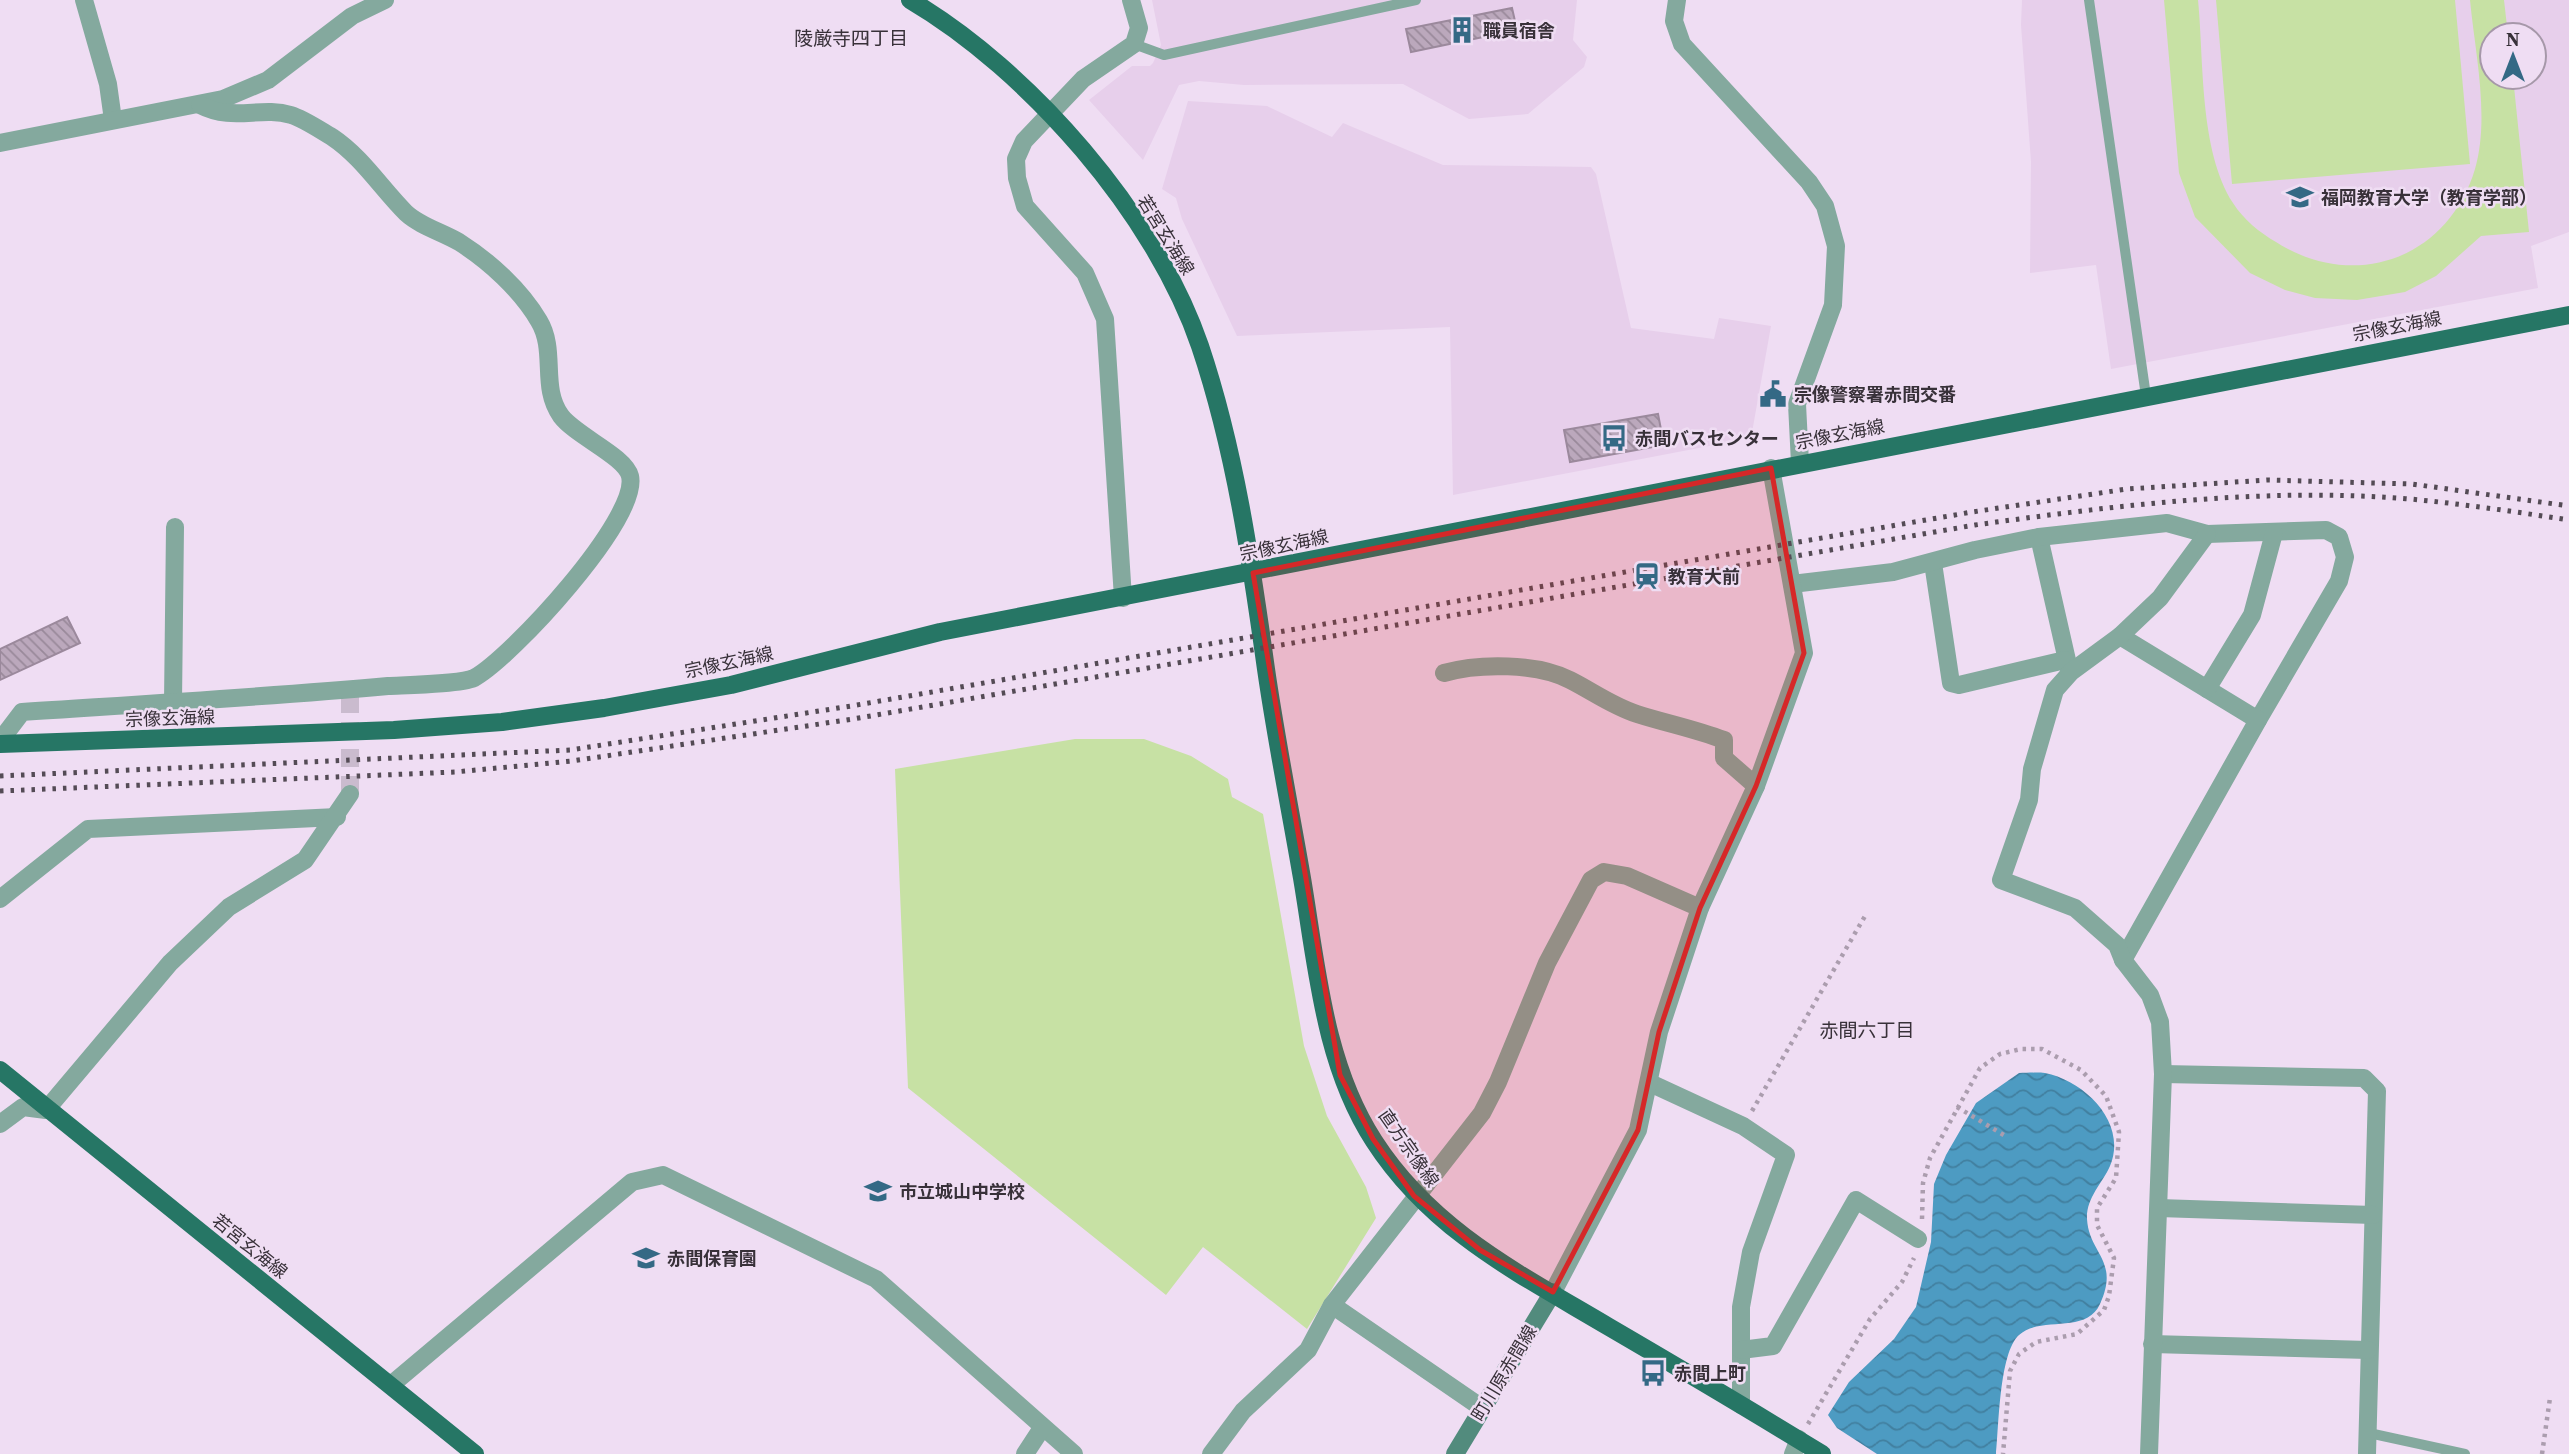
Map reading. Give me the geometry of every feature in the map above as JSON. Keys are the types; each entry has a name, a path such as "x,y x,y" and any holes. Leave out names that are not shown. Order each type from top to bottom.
{"main road":[{"name":"若宮玄海線","path":"910,0 975,45 1029,90 1080,147 1166,270 1199,342 1221,417 1253,573"},
{"name":"宗像玄海線","path":"0,743 394,730 514,720 604,708 731,685 940,632 1253,573 1771,468 2569,315"},
{"name":"直方宗像線","path":"1253,573 1267,672 1323,998 1340,1075 1373,1139 1414,1196 1480,1250 1741,1405 1796,1447 1822,1454"},
{"name":"若宮玄海線","path":"0,1070 46,1110 475,1454"},
{"name":"町川原赤間線","path":"1455,1454 1553,1293"}],"street":[{"path":"84,0 108,83 113,120"},
{"path":"0,143 223,99 268,80 352,16 385,0"},
{"path":"1123,598 1105,319 1085,273 1026,206 1017,178 1016,159 1024,141 1083,79 1134,44 1139,28 1131,0"},
{"path":"1677,0 1674,21 1682,44 1809,181 1825,206 1836,246 1833,305 1797,404 1800,463"},
{"path":"0,743 22,712 472,679 543,616 579,575 604,541 631,487 630,474 617,459 579,435 550,399 546,340 541,324 526,302 496,271 460,243 408,216 367,167 334,138 290,114 217,114 200,105"},
{"path":"1553,1293 1638,1130 1659,1032 1700,908 1756,786 1804,653 1771,468"},
{"path":"1791,579 1894,572 1975,550 2039,537 2167,523 2207,534 2326,530 2339,537 2346,556 2339,581 2123,960"},
{"path":"173,702 175,527"},
{"path":"2207,689 2252,615 2274,533"},
{"path":"1933,563 1951,683 1959,685 2068,666 2120,636 2160,598 2207,534"},
{"path":"2039,537 2068,666 2054,690 2032,769 2029,800 2001,880 2076,908 2117,945 2123,960 2150,995 2160,1022 2163,1074 2149,1454"},
{"path":"2120,636 2258,720"},
{"path":"1444,673 1472,665 1509,666 1567,678 1602,699 1637,714 1682,724 1724,740 1724,758 1756,786"},
{"path":"0,1124 23,1107 46,1110 170,963 229,907 306,860 350,794"},
{"path":"0,899 88,829 337,817"},
{"path":"1211,1454 1243,1411 1308,1349 1332,1305 1414,1196 1482,1113 1498,1082 1547,963 1591,880 1604,872 1627,876 1700,908"},
{"path":"2163,1074 2364,1078 2377,1091 2367,1454"},
{"path":"1650,1083 1742,1126 1786,1155 1751,1252 1741,1307 1741,1405"},
{"path":"391,1385 632,1182 663,1175 876,1279 1074,1454"},
{"path":"1741,1349 1773,1346 1856,1200 1918,1239"},
{"path":"2159,1208 2373,1215"},
{"path":"1332,1305 1482,1409"},
{"path":"2152,1344 2368,1350"},
{"path":"1025,1454 1042,1428"}],"lane":[{"path":"1134,44 1164,55 1416,0"},
{"path":"2089,0 2146,396"},
{"path":"2369,1433 2465,1454"}],"path":[{"path":"1742,1126 1865,916"},
{"path":"1796,1447 1870,1319 1911,1269 1918,1239 1923,1183 1930,1158 1980,1068 2000,1054 2021,1049 2042,1049 2081,1070 2106,1096 2119,1132 2116,1178 2097,1208 2097,1224 2114,1258 2104,1310 2077,1334 2036,1342 2019,1354 2010,1371 2003,1454"},
{"path":"1957,1107 2007,1137"},
{"path":"2542,1454 2550,1398"}],"highlighted area":[{"path":"1771,468 1804,653 1756,786 1700,908 1659,1032 1638,1130 1553,1292 1480,1250 1414,1196 1373,1139 1340,1075 1253,573"}],"shaded area":[{"path":"1152,0 1577,0 1573,40 1587,57 1584,67 1528,114 1469,119 1403,84 1244,85 1199,81 1179,85 1143,160 1089,100 1132,66 1150,66 1153,63 1161,45"},
{"name":"福岡教育大学（教育学部）","path":"2022,0 2569,0 2569,232 2531,246 2538,288 2111,369 2096,265 2030,273 2031,162 2021,25"},
{"path":"1188,101 1267,106 1332,137 1343,123 1443,165 1591,167 1596,174 1631,328 1714,339 1719,318 1771,326 1751,438 1453,495 1450,327 1237,336 1182,219 1176,198 1162,189"}],"green space":[{"path":"2164,0 2198,0 2205,104 2214,158 2233,203 2247,220 2264,234 2306,257 2336,264 2366,265 2395,258 2421,245 2443,225 2462,200 2475,169 2481,128 2480,91 2514,91 2529,232 2481,236 2436,276 2405,292 2357,300 2315,298 2285,290 2250,273 2195,217 2179,173"},
{"path":"2216,0 2455,0 2470,164 2232,184"},
{"path":"2470,0 2504,0 2506,21 2478,21 2478,68"},
{"path":"1075,739 1144,739 1191,756 1228,779 1232,797 1263,814 1304,1046 1327,1116 1366,1187 1376,1218 1307,1329 1203,1247 1166,1295 908,1088 895,769"}],"water":[{"path":"2019,1073 2045,1073 2075,1085 2099,1106 2113,1134 2114,1150 2110,1166 2087,1211 2089,1231 2102,1258 2107,1277 2100,1304 2085,1319 2028,1329 2012,1344 2004,1373 1996,1454 1877,1454 1837,1428 1828,1415 1849,1382 1894,1339 1916,1307 1931,1242 1934,1184 1946,1155 1976,1103"}],"building":[{"name":"職員宿舎","path":"1512,8 1517,30 1411,52 1406,29"},
{"name":"赤間バスセンター","path":"1658,414 1664,445 1570,462 1564,430"},
{"path":"67,617 80,643 0,680 0,649"}],"tunnel":[{"path":"350,690 350,794"}],"railway":[{"path":"0,776 570,750 851,706 1972,512 2127,489 2267,480 2412,484 2569,506"},
{"path":"0,791 455,772 572,761 853,719 1975,525 2138,505 2247,497 2356,496 2450,503 2569,520"}],"place":[{"name":"職員宿舎","path":"1462,30"},
{"name":"福岡教育大学（教育学部）","path":"2300,197"},
{"name":"宗像警察署赤間交番","path":"1773,394"},
{"name":"赤間バスセンター","path":"1614,438"},
{"name":"教育大前","path":"1647,576"},
{"name":"市立城山中学校","path":"878,1191"},
{"name":"赤間保育園","path":"646,1258"},
{"name":"赤間上町","path":"1653,1373"}],"district":[{"name":"陵厳寺四丁目","path":"851,38"},
{"name":"赤間六丁目","path":"1867,1030"}]}
